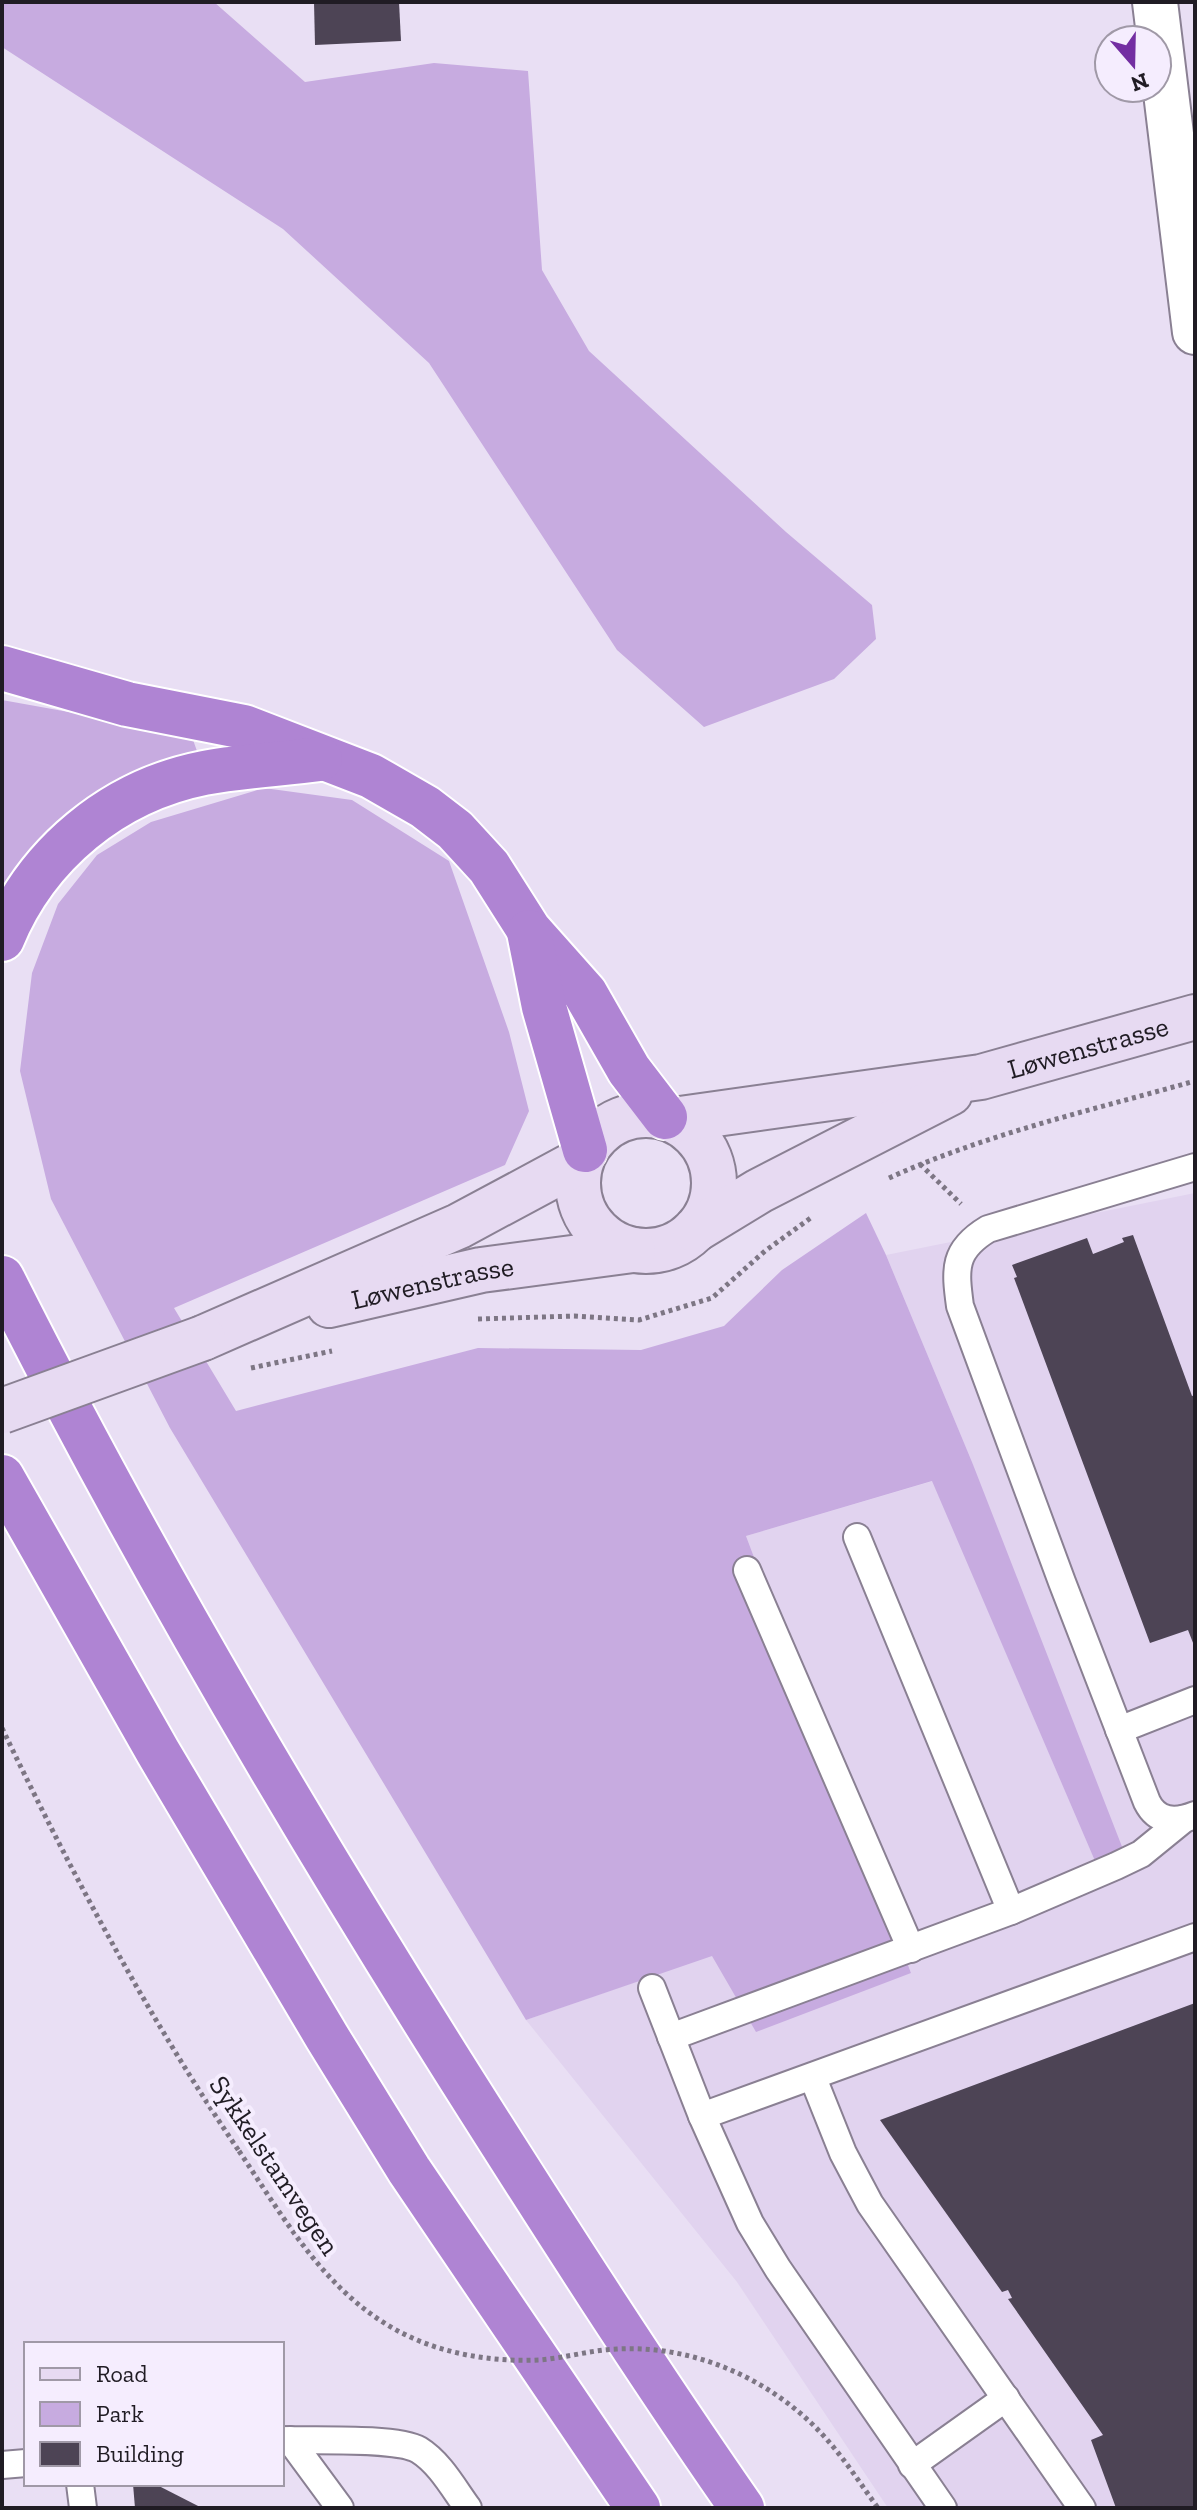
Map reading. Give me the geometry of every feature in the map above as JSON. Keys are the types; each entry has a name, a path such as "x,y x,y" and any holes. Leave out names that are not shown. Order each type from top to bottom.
{"highway":[{"path":"2,668 127,704 244,727 385,783 425,807 455,830 489,867 529,930 585,993 629,1070 669,1118"},
{"path":"2,939 23,895 45,866 74,837 106,813 137,796 205,773 323,758"},
{"path":"529,930 544,1007 583,1156"},
{"path":"2,1247 6,1285 70,1408 214,1669 337,1880 520,2172 679,2418 742,2508"},
{"path":"2,1477 150,1739 343,2064 418,2183 638,2508"}],"main road":[{"name":"Løwenstrasse","path":"669,1118 981,1077 1195,1017"},
{"name":"Løwenstrasse","path":"695,1230 759,1191 981,1077"},
{"path":"647,1114 669,1118 692,1131 706,1149 713,1169 714,1191 708,1212 683,1241 667,1248 633,1250 615,1244 599,1233 587,1218 579,1200 577,1180 583,1156 596,1135 611,1124 647,1114"},
{"name":"Løwenstrasse","path":"2,1411 218,1332 459,1226 583,1156"},
{"name":"Løwenstrasse","path":"218,1332 481,1270 633,1250"}],"street":[{"path":"1155,2 1195,332"}],"lane":[{"path":"1189,1817 1162,1819 1151,1811 960,1306 955,1273 967,1244 988,1229 1195,1167"},
{"path":"857,1537 1011,1911"},
{"path":"747,1570 911,1949"},
{"path":"1119,1730 1195,1700"},
{"path":"671,2037 1011,1911 1141,1854 1189,1817"},
{"path":"702,2116 1195,1937"},
{"path":"652,1988 702,2116 750,2223 943,2508"},
{"path":"813,2078 843,2153 870,2204 1082,2508"},
{"path":"912,2465 1006,2398"},
{"path":"286,2440 340,2508"},
{"path":"286,2440 397,2443 419,2450 442,2471 468,2508"},
{"path":"2,2465 24,2463"},
{"path":"80,2486 83,2508"}],"path":[{"path":"920,1164 988,1229"},
{"name":"Sykkelstamvegen","path":"2,1728 112,1944 166,2036 305,2250 330,2280 359,2306 408,2336 463,2355 501,2360 540,2360 617,2349 643,2350 694,2357 730,2369 765,2387 811,2423 837,2452 878,2508"}],"shaded area":[{"path":"1195,1193 1195,2508 888,2508 737,2282 526,2020 712,1955 911,1973 746,1536 933,1481 1095,1861 972,1462 886,1255"}],"green space":[{"path":"2,2 214,2 305,82 434,63 528,71 542,270 589,351 786,532 872,605 876,639 834,679 704,727 617,650 429,363 283,229 2,47"},
{"path":"2,700 191,734 198,754 131,776 55,825 2,887"},
{"path":"264,788 352,800 449,861 509,1032 529,1111 505,1165 174,1308 236,1411 478,1348 641,1350 724,1326 782,1270 866,1213 972,1462 1128,1862 1095,1861 932,1481 746,1536 911,1973 756,2032 712,1956 526,2020 170,1428 51,1199 20,1071 32,973 58,904 97,855 151,822"}],"building":[{"path":"314,2 399,2 401,41 315,45"},
{"path":"1133,1235 1192,1396 1195,1395 1195,1648 1188,1630 1150,1643 1014,1278 1017,1277 1012,1265 1087,1238 1093,1254 1124,1242 1122,1238"},
{"path":"1195,2003 1195,2508 1116,2508 1091,2440 1103,2435 1008,2299 1012,2298 1008,2290 1002,2292 880,2120"},
{"path":"133,2486 159,2486 202,2508 135,2508"}]}
